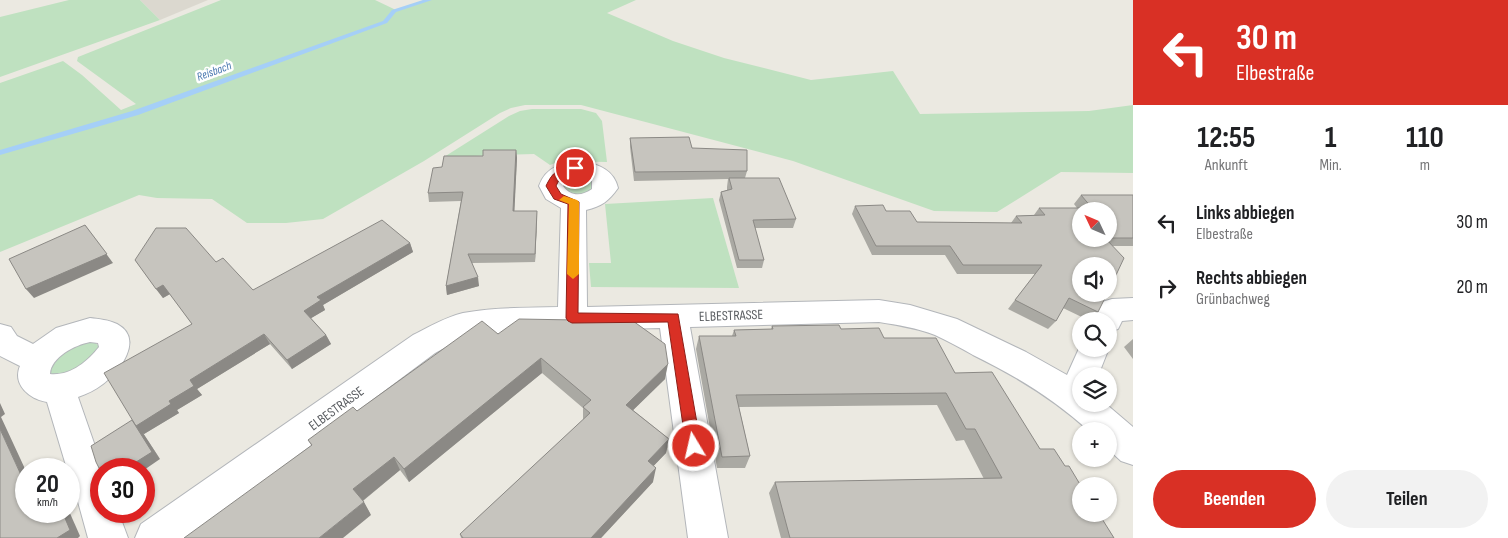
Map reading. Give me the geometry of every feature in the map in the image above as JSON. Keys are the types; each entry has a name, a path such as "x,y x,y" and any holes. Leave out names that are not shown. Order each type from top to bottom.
{"street":[{"path":"572,318 574,202"},
{"path":"1111,312 1112,310 1133,309"},
{"name":"ELBESTRASSE","path":"155,538 416,350 443,333 463,325 512,320 879,311 910,316 946,327 1072,387"},
{"path":"674,317 708,538"},
{"path":"100,330 108,333 113,338 115,346 113,354 104,366 85,380 58,389 38,385 33,378 33,370 37,360 55,343 78,332 100,330"},
{"path":"0,336 6,345 37,360"},
{"path":"58,389 108,538"},
{"name":"ELBESTRASSE","path":"1099,412 1133,449"}],"shaded area":[{"path":"140,0 208,0 160,20"}],"green space":[{"path":"69,0 140,0 160,20 0,77 0,17"},
{"path":"221,0 375,0 396,10 425,0 636,0 607,13 673,41 724,58 811,80 893,71 920,114 1089,111 1133,105 1133,173 1061,172 997,212 934,211 793,161 581,105 525,105 500,113 424,161 323,219 286,223 247,223 212,199 157,198 139,195 0,252 0,83 63,61 82,75 121,110 136,104 77,61 78,57"},
{"path":"532,109 581,109 596,113 602,121 607,162 560,161 550,165 534,154 444,157 509,116 520,111"},
{"path":"578,174 593,179 595,189 582,196 566,193 561,183 563,179"},
{"path":"713,198 739,288 591,287 589,263 611,263 605,204"},
{"path":"93,340 100,348 83,371 51,375 48,372 61,349"}],"building":[{"path":"689,137 692,148 747,150 747,171 635,172 630,138"},
{"path":"483,150 516,150 513,211 537,211 535,254 468,254 478,277 446,286 463,192 428,193 433,168 442,167 444,156 483,156"},
{"path":"729,178 779,178 796,219 753,220 764,260 739,260 721,192 732,189"},
{"path":"1081,195 1133,195 1133,238 1118,238 1118,202 1087,202"},
{"path":"883,205 886,211 910,211 917,222 1022,223 1016,216 1045,215 1039,208 1072,208 1072,248 1115,248 1124,258 1117,273 1117,257 1072,257 1072,299 1069,298 1056,321 1015,300 1042,265 963,265 950,246 876,246 855,206"},
{"path":"382,220 410,243 317,297 321,300 304,311 326,335 287,360 264,334 190,380 194,386 169,401 171,404 136,426 104,373 192,324 163,285 156,289 135,260 156,228 186,228 216,262 223,258 253,290"},
{"path":"85,225 107,254 26,289 9,259"},
{"path":"1077,302 1103,302 1098,312"},
{"path":"519,319 633,321 665,344 668,364 626,405 669,439 648,461 656,468 591,538 463,538 460,534 590,413 583,407 591,400 541,358 404,469 394,457 353,489 364,502 319,538 184,538 312,445 308,440 353,407 357,411 482,321 498,334"},
{"path":"839,325 841,329 879,328 884,338 936,338 955,373 992,372 1040,449 1054,449 1065,466 1069,466 1076,477 1072,477 1072,522 1104,522 1114,538 790,538 775,482 1002,478 975,429 966,429 946,393 736,395 750,456 722,457 699,336 736,336 734,330 773,329 772,326"},
{"path":"132,420 152,452 142,458 95,458 91,446"},
{"path":"0,429 15,462 15,523 67,523 70,530 57,538 0,538"}],"waterway":[{"name":"Reisbach","path":"0,153 135,113 385,22 394,11 429,0"}],"slow traffic":[{"path":"564,200 574,202 573,274"}],"route":[{"path":"575,168 561,172 552,180 551,186 553,192 558,196 574,202 572,318 674,317 694,446"}]}
